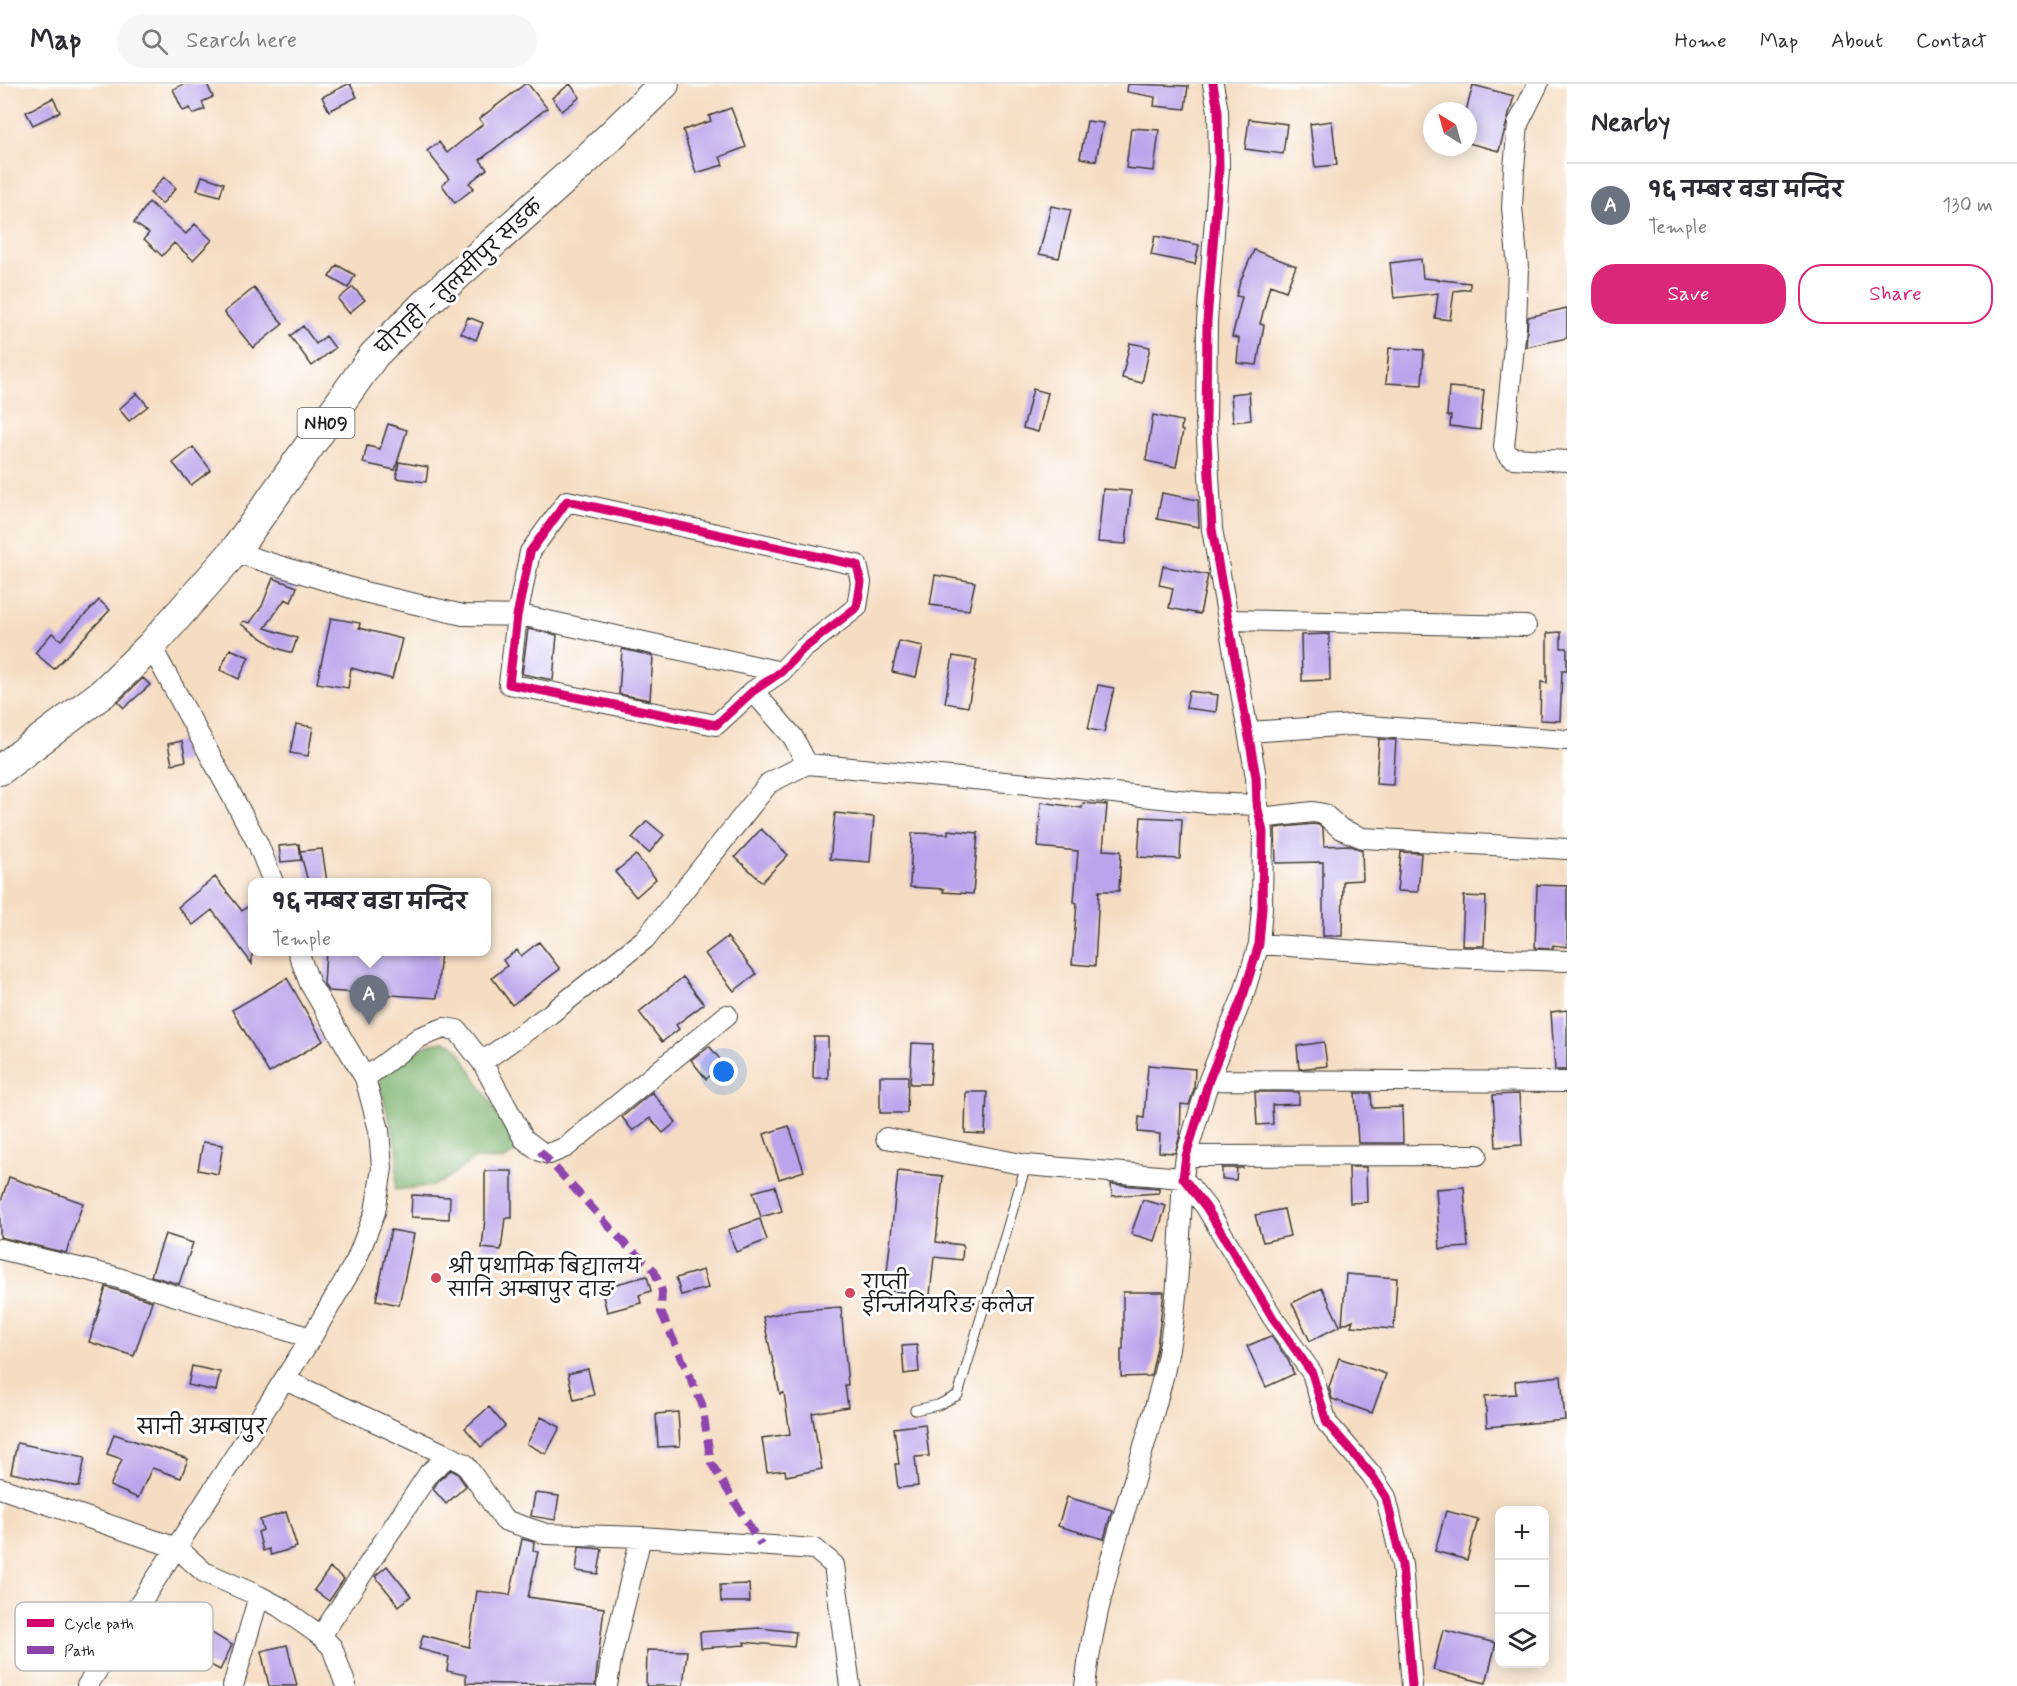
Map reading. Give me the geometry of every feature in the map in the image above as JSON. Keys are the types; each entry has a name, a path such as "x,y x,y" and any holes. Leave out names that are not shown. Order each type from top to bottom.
{"main road":[{"name":"घोराही - तुलसीपुर सडक","path":"0,770 103,693 151,646 234,552 374,355 428,301 589,157 664,84"}],"street":[{"path":"1085,1686 1089,1653 1124,1512 1164,1372 1176,1310 1186,1156 1209,1080 1244,993 1259,944 1262,908 1263,832 1256,777 1212,529 1206,422 1207,321 1219,169 1218,111 1213,84"},
{"path":"1538,84 1518,124 1512,208 1518,267 1516,326 1504,447 1507,454 1513,458 1567,461"},
{"path":"567,501 857,565 861,582 857,607 803,649 781,672 753,691 716,725 509,684 517,616 530,552 567,501"},
{"path":"234,552 364,592 463,615 525,616 781,672"},
{"path":"1228,620 1526,626"},
{"path":"151,646 258,844 271,878"},
{"path":"753,691 793,736 807,764"},
{"path":"1248,732 1353,725 1567,740"},
{"path":"482,1062 550,1014 645,939 769,783 807,764 1039,784 1207,803 1259,812 1313,812 1324,814 1341,829 1363,838 1567,849"},
{"path":"1259,944 1445,957 1567,961"},
{"path":"142,1602 312,1338 356,1261 375,1212 382,1168 379,1130 365,1078 310,984 300,956"},
{"path":"365,1078 420,1037 444,1028 457,1030 482,1062 524,1139 540,1152 549,1154 566,1147 727,1015"},
{"path":"1209,1080 1567,1082"},
{"path":"886,1138 1026,1165 1183,1178 1206,1208 1273,1318 1312,1373 1327,1423 1371,1474 1386,1497 1402,1565 1412,1686"},
{"path":"1186,1156 1477,1155"},
{"path":"0,1249 112,1276 312,1338"},
{"path":"285,1380 465,1464 504,1520 546,1534 641,1537 815,1549 834,1564 850,1686"},
{"path":"321,1636 429,1473 449,1456"},
{"path":"0,1488 177,1548 204,1572 280,1607 321,1636 332,1647 346,1686"},
{"path":"607,1686 610,1659 641,1537"},
{"path":"233,1686 259,1596"},
{"path":"87,1686 97,1671"}],"lane":[{"path":"915,1410 938,1405 958,1395 1026,1165"}],"green space":[{"path":"443,1042 452,1044 458,1049 519,1150 503,1160 474,1159 432,1186 395,1190 398,1151 378,1079 427,1045"}],"building":[{"path":"184,84 207,84 213,97 202,102 205,109 193,114 190,108 183,111 173,89"},
{"path":"348,84 357,97 329,111 322,97"},
{"path":"528,84 547,108 480,160 487,169 469,183 474,188 455,203 442,185 449,179 427,151 439,142 447,153 483,124 479,119"},
{"path":"570,84 580,97 562,111 552,98"},
{"path":"1128,84 1188,86 1185,109 1154,106 1155,97 1127,92"},
{"path":"1473,85 1514,96 1499,151 1477,145 1477,102 1468,102"},
{"path":"53,98 60,112 33,125 26,112"},
{"path":"731,108 746,147 720,157 723,165 696,173 683,130 711,121 709,116"},
{"path":"1249,119 1287,124 1283,154 1245,149"},
{"path":"1087,121 1103,123 1096,161 1080,158"},
{"path":"1332,121 1337,165 1315,167 1310,124"},
{"path":"1131,128 1159,130 1154,171 1126,168"},
{"path":"202,176 224,183 220,196 197,190"},
{"path":"164,177 176,188 162,204 150,193"},
{"path":"149,202 186,234 195,224 212,240 193,260 174,243 162,256 144,239 149,233 134,223"},
{"path":"1051,206 1071,210 1059,258 1039,254"},
{"path":"1155,236 1199,245 1195,264 1151,255"},
{"path":"1254,250 1296,266 1286,291 1270,285 1260,324 1264,325 1257,365 1237,363 1239,338 1232,337 1242,297 1236,296"},
{"path":"1421,259 1423,278 1470,283 1470,289 1454,291 1450,320 1435,318 1438,293 1394,298 1390,263"},
{"path":"337,265 355,275 348,288 329,277"},
{"path":"353,287 365,300 349,313 338,299"},
{"path":"254,288 283,324 253,348 224,312"},
{"path":"1567,308 1567,338 1526,347 1528,317"},
{"path":"468,317 483,323 476,340 461,333"},
{"path":"303,326 316,344 326,336 335,348 312,366 290,336"},
{"path":"1130,343 1150,347 1142,383 1122,378"},
{"path":"1389,348 1424,350 1422,385 1386,383"},
{"path":"1449,387 1484,390 1480,430 1450,426 1451,416 1447,416"},
{"path":"1033,389 1048,393 1038,432 1023,428"},
{"path":"1249,392 1251,420 1233,422 1231,394"},
{"path":"137,393 148,406 129,421 119,409"},
{"path":"1153,415 1182,421 1181,430 1183,431 1176,467 1146,461"},
{"path":"388,424 407,430 395,470 363,463 367,446 380,449"},
{"path":"193,447 211,470 191,485 173,463"},
{"path":"399,462 428,467 426,482 396,478"},
{"path":"1103,489 1131,491 1126,544 1098,542"},
{"path":"1162,493 1198,500 1199,527 1157,519"},
{"path":"1163,566 1208,575 1200,614 1169,608 1173,588 1159,585"},
{"path":"935,575 975,582 969,610 930,605"},
{"path":"273,578 297,587 291,602 285,599 265,628 297,638 292,653 277,648 241,624 243,621 250,623 262,606"},
{"path":"99,600 110,610 54,669 35,653 52,633 61,640"},
{"path":"331,618 360,623 359,628 402,639 392,679 351,668 348,688 317,683"},
{"path":"528,629 557,635 553,680 522,674"},
{"path":"1561,632 1561,648 1567,648 1567,670 1562,670 1560,721 1540,720 1541,682 1547,683 1547,633"},
{"path":"1329,634 1330,680 1302,681 1301,635"},
{"path":"899,641 923,646 916,677 892,672"},
{"path":"230,649 249,657 239,679 220,670"},
{"path":"622,649 653,656 650,700 619,694"},
{"path":"953,656 977,660 968,707 945,703"},
{"path":"143,678 150,685 124,708 118,702"},
{"path":"1098,685 1114,688 1104,732 1088,729"},
{"path":"1189,691 1218,695 1216,712 1186,708"},
{"path":"296,724 313,727 308,756 290,753"},
{"path":"1379,739 1396,740 1393,785 1376,784"},
{"path":"182,741 186,761 172,764 168,744"},
{"path":"1041,802 1082,808 1083,803 1107,805 1103,850 1121,851 1119,891 1099,891 1095,966 1072,964 1078,851 1038,847"},
{"path":"835,813 874,817 870,862 830,859"},
{"path":"1141,817 1182,819 1180,859 1138,857"},
{"path":"647,821 664,835 649,853 632,838"},
{"path":"1313,824 1323,829 1324,846 1348,845 1362,850 1363,880 1343,881 1342,936 1323,936 1323,862 1276,863 1275,828"},
{"path":"761,829 788,855 762,882 735,857"},
{"path":"948,830 978,833 973,894 910,887 912,833 948,834"},
{"path":"299,844 301,860 281,862 279,846"},
{"path":"322,849 326,878 307,878 300,851"},
{"path":"1401,852 1421,853 1418,892 1397,891"},
{"path":"636,855 656,879 636,897 615,872"},
{"path":"215,877 242,911 248,906 248,956 252,956 252,964 212,910 193,925 178,907"},
{"path":"1537,885 1567,886 1567,947 1553,945 1553,949 1535,948"},
{"path":"1464,896 1486,897 1484,946 1462,946"},
{"path":"727,937 756,974 734,991 705,954"},
{"path":"539,942 560,969 512,1005 492,978 507,966 503,960 517,950 521,956"},
{"path":"326,956 441,956 437,998 328,991 324,984"},
{"path":"683,977 704,1004 676,1025 679,1029 662,1042 639,1012"},
{"path":"287,978 323,1041 269,1073 232,1010"},
{"path":"1567,1010 1567,1070 1555,1070 1551,1012"},
{"path":"814,1037 828,1037 828,1078 813,1078"},
{"path":"1324,1042 1327,1066 1299,1069 1297,1046"},
{"path":"912,1043 933,1044 930,1084 910,1084"},
{"path":"709,1046 724,1064 706,1079 691,1060"},
{"path":"1148,1065 1195,1069 1194,1089 1189,1105 1181,1104 1180,1135 1175,1153 1159,1152 1160,1134 1138,1132 1139,1117 1144,1118"},
{"path":"880,1076 908,1076 907,1113 880,1113"},
{"path":"652,1092 676,1122 663,1133 650,1118 633,1131 622,1117"},
{"path":"966,1092 987,1092 985,1134 965,1133"},
{"path":"1255,1092 1299,1092 1299,1104 1272,1105 1273,1124 1257,1125"},
{"path":"1355,1093 1371,1093 1372,1108 1402,1107 1403,1143 1358,1143"},
{"path":"1519,1094 1522,1145 1496,1147 1493,1095"},
{"path":"789,1126 804,1171 779,1179 764,1134"},
{"path":"203,1142 223,1145 218,1174 198,1170"},
{"path":"1349,1167 1366,1167 1367,1202 1350,1203"},
{"path":"1222,1168 1237,1168 1236,1180 1222,1179"},
{"path":"485,1171 512,1171 512,1218 505,1218 501,1250 482,1248 485,1218"},
{"path":"898,1171 943,1176 936,1242 963,1245 962,1260 934,1257 930,1295 885,1290"},
{"path":"9,1177 83,1203 66,1253 0,1237 0,1204"},
{"path":"1111,1184 1159,1188 1159,1193 1112,1196"},
{"path":"775,1186 782,1211 761,1217 753,1192"},
{"path":"1464,1187 1468,1247 1440,1249 1436,1189"},
{"path":"412,1195 450,1197 449,1219 411,1217"},
{"path":"1143,1200 1166,1206 1155,1241 1131,1234"},
{"path":"1284,1209 1290,1236 1263,1242 1255,1215"},
{"path":"760,1219 767,1240 736,1252 728,1230"},
{"path":"391,1230 414,1234 399,1305 376,1300"},
{"path":"165,1234 193,1243 179,1284 151,1276"},
{"path":"703,1270 708,1288 681,1295 676,1278"},
{"path":"1346,1274 1397,1278 1394,1329 1351,1326 1353,1320 1342,1325"},
{"path":"647,1276 651,1291 639,1295 641,1303 607,1312 601,1288"},
{"path":"106,1287 152,1301 134,1356 89,1342"},
{"path":"1322,1288 1340,1326 1310,1341 1292,1303"},
{"path":"1123,1292 1164,1292 1151,1376 1121,1377"},
{"path":"841,1307 848,1407 812,1413 822,1469 786,1476 785,1470 767,1472 762,1438 790,1434 784,1393 780,1394 763,1317 789,1311"},
{"path":"1271,1336 1288,1360 1294,1374 1266,1387 1247,1346"},
{"path":"917,1345 919,1372 904,1374 902,1346"},
{"path":"1339,1358 1386,1374 1372,1413 1332,1399 1329,1387"},
{"path":"192,1366 220,1372 216,1391 188,1385"},
{"path":"588,1369 594,1395 574,1400 568,1374"},
{"path":"1561,1376 1565,1420 1487,1427 1485,1396 1516,1394 1515,1381"},
{"path":"489,1407 505,1426 481,1447 465,1428"},
{"path":"678,1412 680,1446 658,1447 656,1414"},
{"path":"541,1417 560,1427 546,1454 527,1444"},
{"path":"925,1424 929,1456 915,1457 918,1486 898,1488 895,1464 899,1464 894,1428"},
{"path":"114,1434 188,1459 181,1478 152,1468 138,1498 110,1486 122,1459 107,1454"},
{"path":"17,1443 85,1457 79,1487 11,1473"},
{"path":"451,1470 457,1473 466,1486 446,1504 433,1489 438,1481"},
{"path":"535,1493 559,1496 555,1520 531,1516"},
{"path":"1067,1497 1112,1510 1104,1539 1058,1526"},
{"path":"1446,1511 1478,1519 1467,1560 1435,1551"},
{"path":"286,1512 297,1547 271,1555 269,1549 263,1551 258,1532 263,1530 260,1520"},
{"path":"522,1539 534,1542 533,1551 538,1552 528,1597 604,1608 595,1686 466,1683 466,1675 447,1671 449,1657 419,1649 423,1635 469,1647 477,1591 510,1595"},
{"path":"579,1547 602,1549 598,1574 576,1571"},
{"path":"387,1566 411,1596 399,1606 375,1576"},
{"path":"330,1568 344,1579 329,1601 314,1590"},
{"path":"749,1584 750,1602 721,1602 720,1585"},
{"path":"760,1628 796,1632 794,1647 744,1642 745,1645 701,1648 700,1632"},
{"path":"1443,1630 1495,1643 1486,1683 1433,1670"},
{"path":"213,1634 232,1645 220,1670 213,1666"},
{"path":"287,1645 297,1686 269,1686 261,1651"},
{"path":"647,1650 687,1651 683,1686 646,1686"}],"marked path":[{"path":"540,1151 627,1246 654,1270 662,1291 661,1312 702,1404 711,1463 761,1545"}],"cycle path":[{"path":"1213,84 1218,111 1219,169 1207,321 1206,422 1212,529 1256,777 1257,805 1263,832 1262,908 1259,944 1244,993 1209,1080 1186,1156 1183,1178 1206,1207 1273,1318 1312,1373 1327,1423 1371,1474 1386,1497 1402,1565 1412,1686"},
{"path":"567,501 857,565 861,582 857,607 803,649 781,672 753,691 716,725 509,684 517,616 530,552 567,501"}],"place":[{"name":"१६ नम्बर वडा मन्दिर","path":"369,1025"},
{"name":"श्री प्रथामिक बिद्यालय सानि अम्बापुर दाङ","path":"436,1278"},
{"name":"राप्ती ईन्जिनियरिङ कलेज","path":"850,1293"}],"district":[{"name":"सानी अम्बापुर","path":"201,1427"}]}
